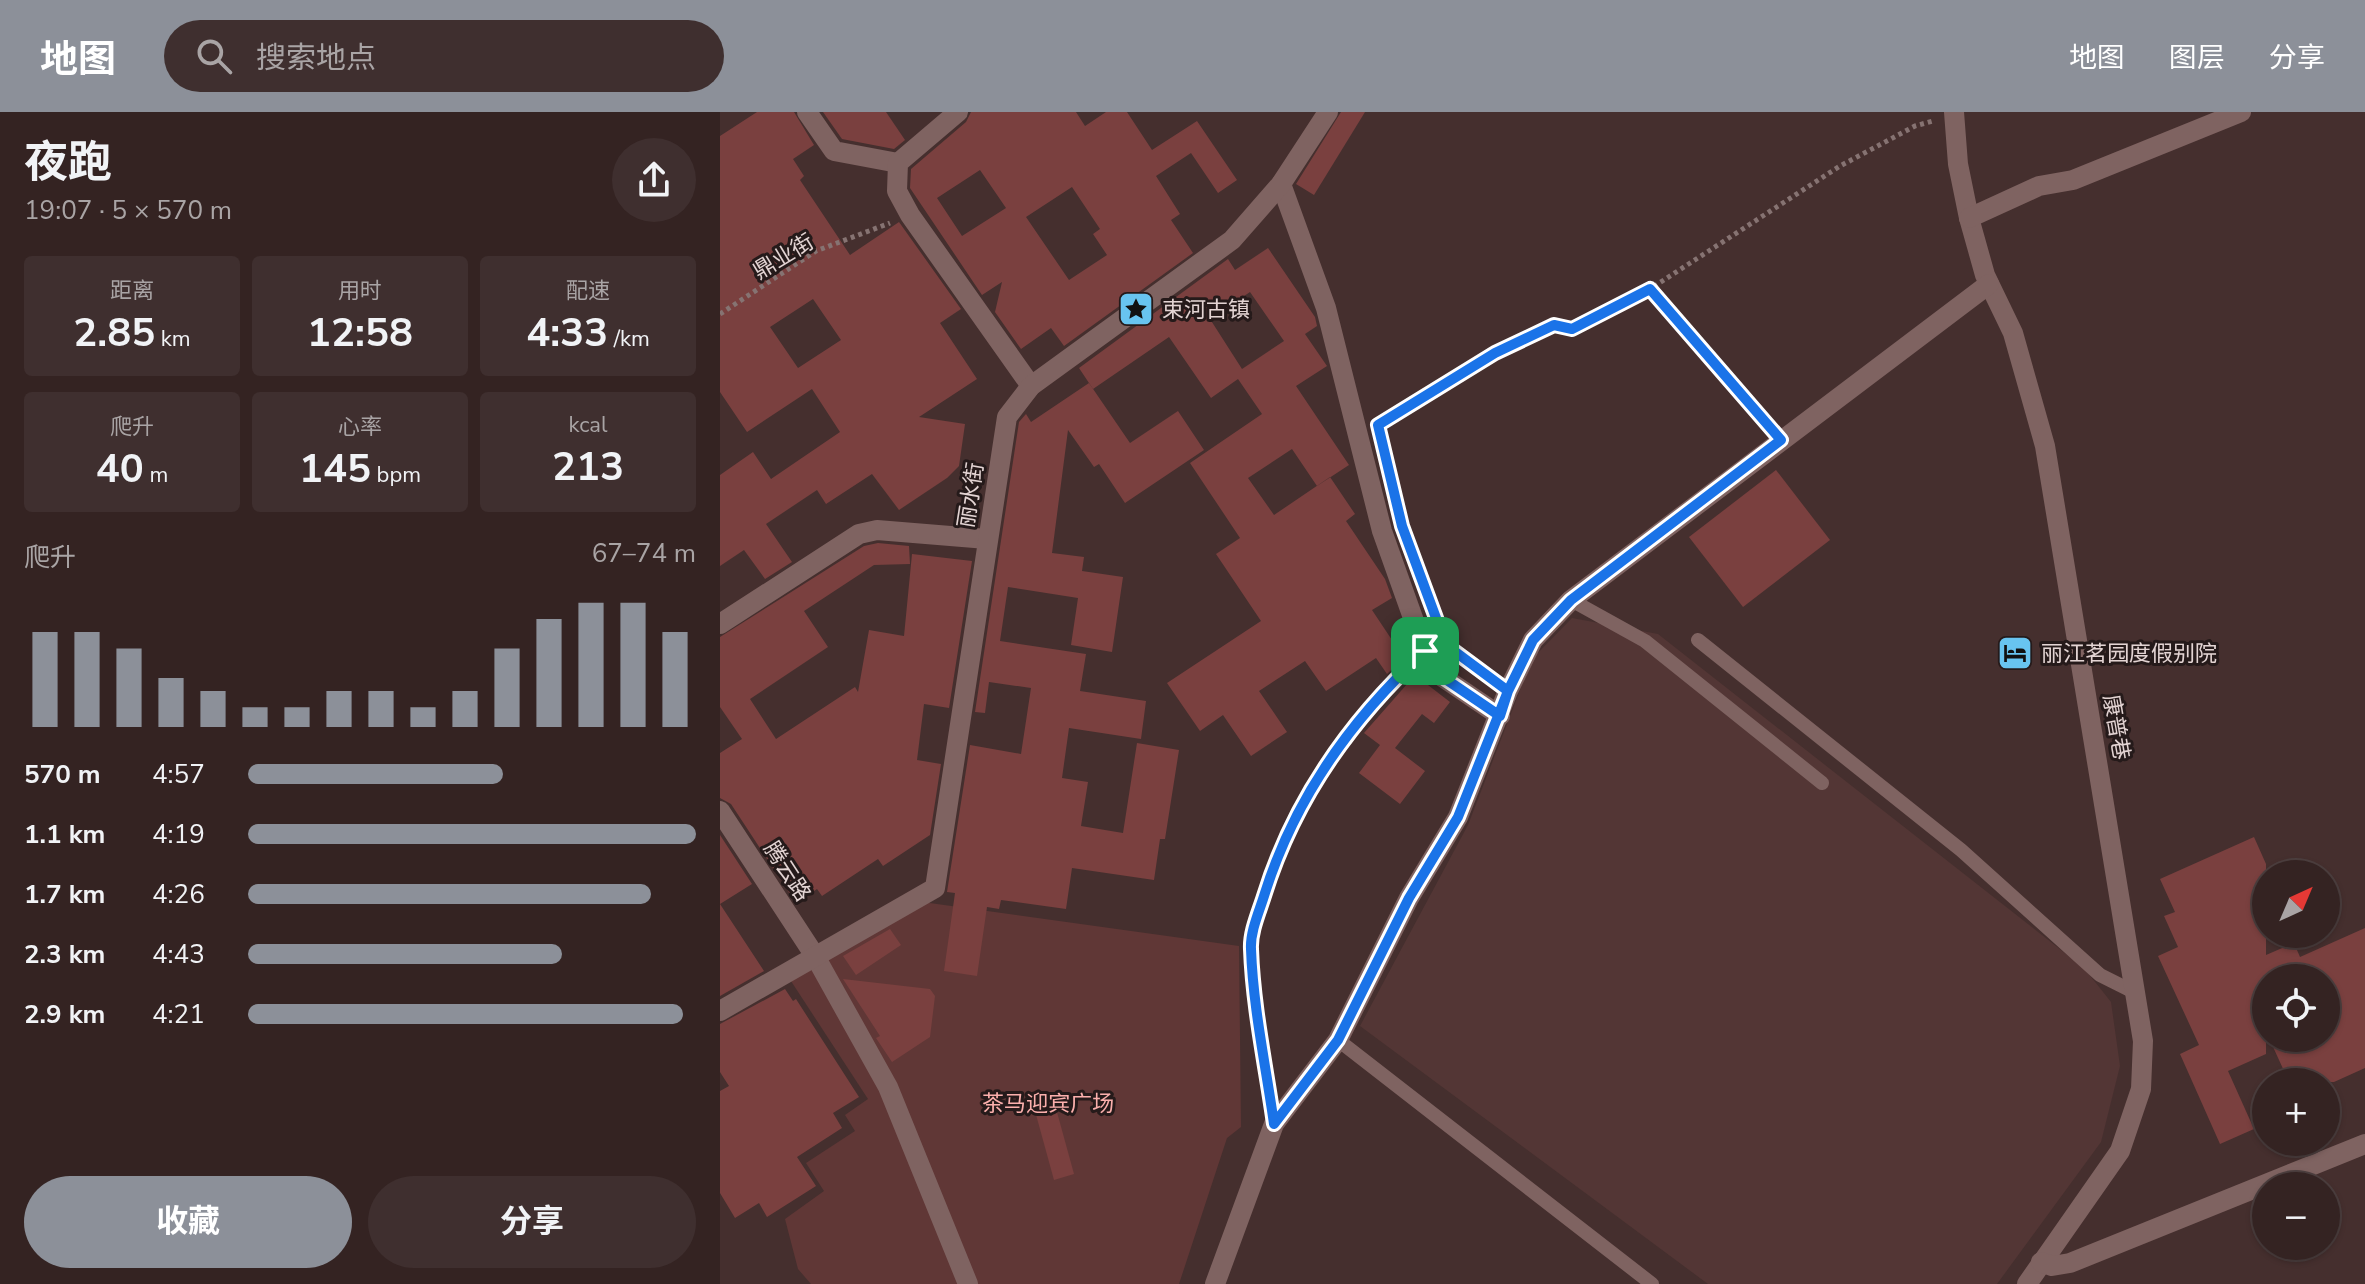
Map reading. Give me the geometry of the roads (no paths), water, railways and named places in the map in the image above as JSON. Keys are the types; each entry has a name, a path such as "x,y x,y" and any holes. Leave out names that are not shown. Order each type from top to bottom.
{"street":[{"path":"807,112 834,151 898,163"},
{"path":"958,112 898,163 897,191 910,215 1031,386"},
{"name":"丽水街","path":"815,956 935,888 1007,417 1031,386 1232,240 1281,184 1328,112"},
{"path":"1969,218 2039,186 2073,180 2241,112"},
{"name":"康普巷","path":"1954,114 1958,164 1969,218 1989,284 2013,333 2045,446 2143,1041 2141,1089 2129,1132 2120,1151 2027,1284"},
{"path":"1281,184 1326,308 1382,531 1425,651 1441,676 1500,716"},
{"path":"1215,1284 1274,1124 1338,1040 1409,898 1458,817 1508,691 1533,640 1571,600 1989,284"},
{"path":"720,624 859,534 877,530 987,539"},
{"name":"腾云路","path":"720,811 815,956 888,1087 968,1284"},
{"path":"720,1011 815,956"},
{"path":"2041,1262 2052,1266 2070,1263 2365,1144"}],"lane":[{"path":"1571,600 1645,641 1822,783"},
{"path":"1698,640 1961,850 2100,975 2136,993"},
{"path":"1274,1124 1251,946 1268,883 1299,810 1334,752 1368,708 1425,651"},
{"path":"1338,1040 1652,1284"}],"place":[{"name":"束河古镇","path":"1136,309"},
{"name":"丽江茗园度假别院","path":"2015,653"}],"park label":[{"name":"茶马迎宾广场","path":"1048,1103"}]}
